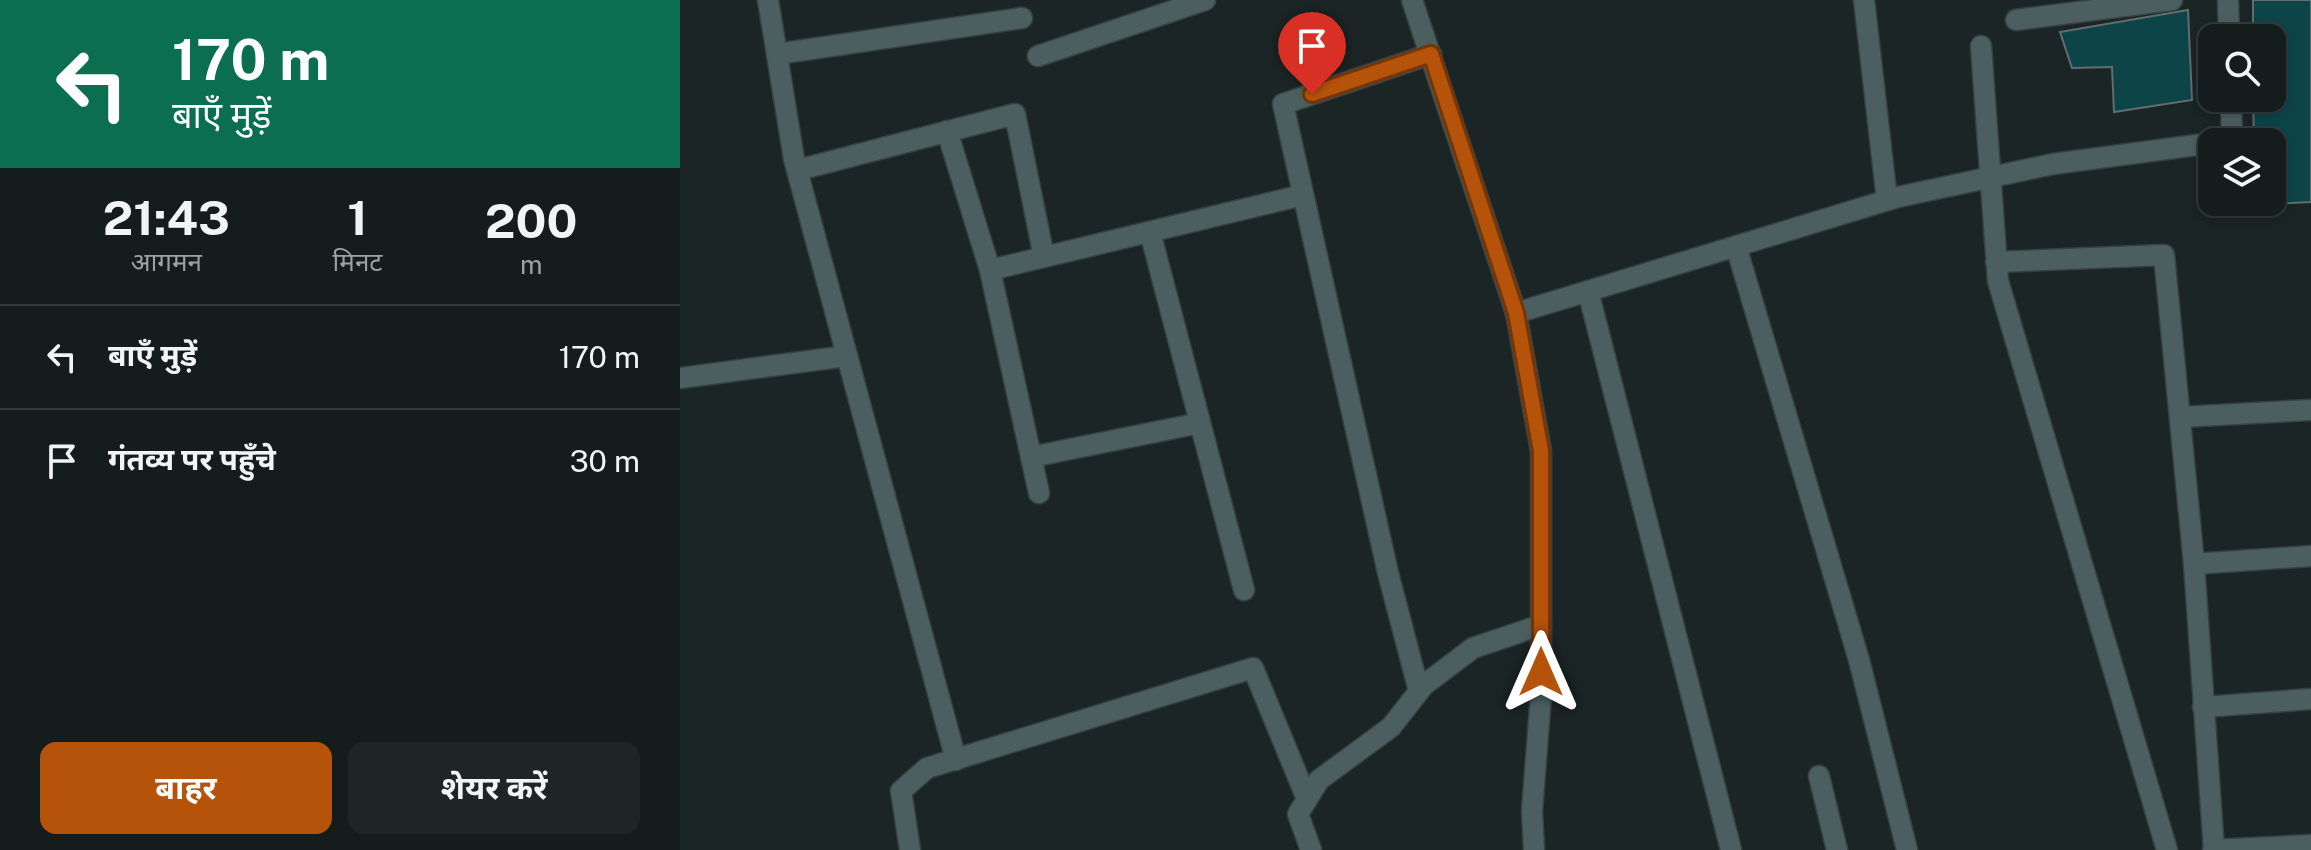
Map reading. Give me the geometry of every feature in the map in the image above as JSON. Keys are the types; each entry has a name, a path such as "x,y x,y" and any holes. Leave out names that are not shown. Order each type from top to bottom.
{"street":[{"path":"768,0 798,170 956,760"},
{"path":"1038,56 1205,0"},
{"path":"1412,0 1516,313 1541,451 1541,695 1532,811 1534,850"},
{"path":"1864,0 1887,200"},
{"path":"2016,20 2172,0"},
{"path":"2228,0 2229,24"},
{"path":"777,54 1022,18"},
{"path":"1981,46 1998,281 2167,850"},
{"path":"1419,691 1388,573 1283,104 1431,54"},
{"path":"798,170 1015,114 1044,257"},
{"path":"947,131 990,270 1039,493"},
{"path":"1516,313 1887,200 2053,164 2198,145"},
{"path":"990,270 1303,195"},
{"path":"1150,232 1244,590"},
{"path":"1736,246 1859,660 1907,850"},
{"path":"1996,262 2164,255 2194,564 2214,850 2311,845"},
{"path":"1588,291 1731,850"},
{"path":"680,378 847,356"},
{"path":"2180,417 2311,410"},
{"path":"1031,457 1200,423"},
{"path":"2194,564 2311,556"},
{"path":"1311,850 1298,814 1319,780 1391,727 1424,685 1473,648 1541,625"},
{"path":"910,850 901,791 927,768 1253,668 1307,799"},
{"path":"2203,707 2311,699"},
{"path":"1819,776 1837,850"}],"building":[{"path":"2253,0 2311,0 2311,202 2286,203 2286,128 2254,128 2253,112 2286,112 2286,24 2253,24"},
{"path":"2188,10 2192,100 2114,112 2112,67 2072,68 2060,32"}],"route":[{"path":"1312,94 1431,54 1516,313 1541,451 1541,672"}]}
